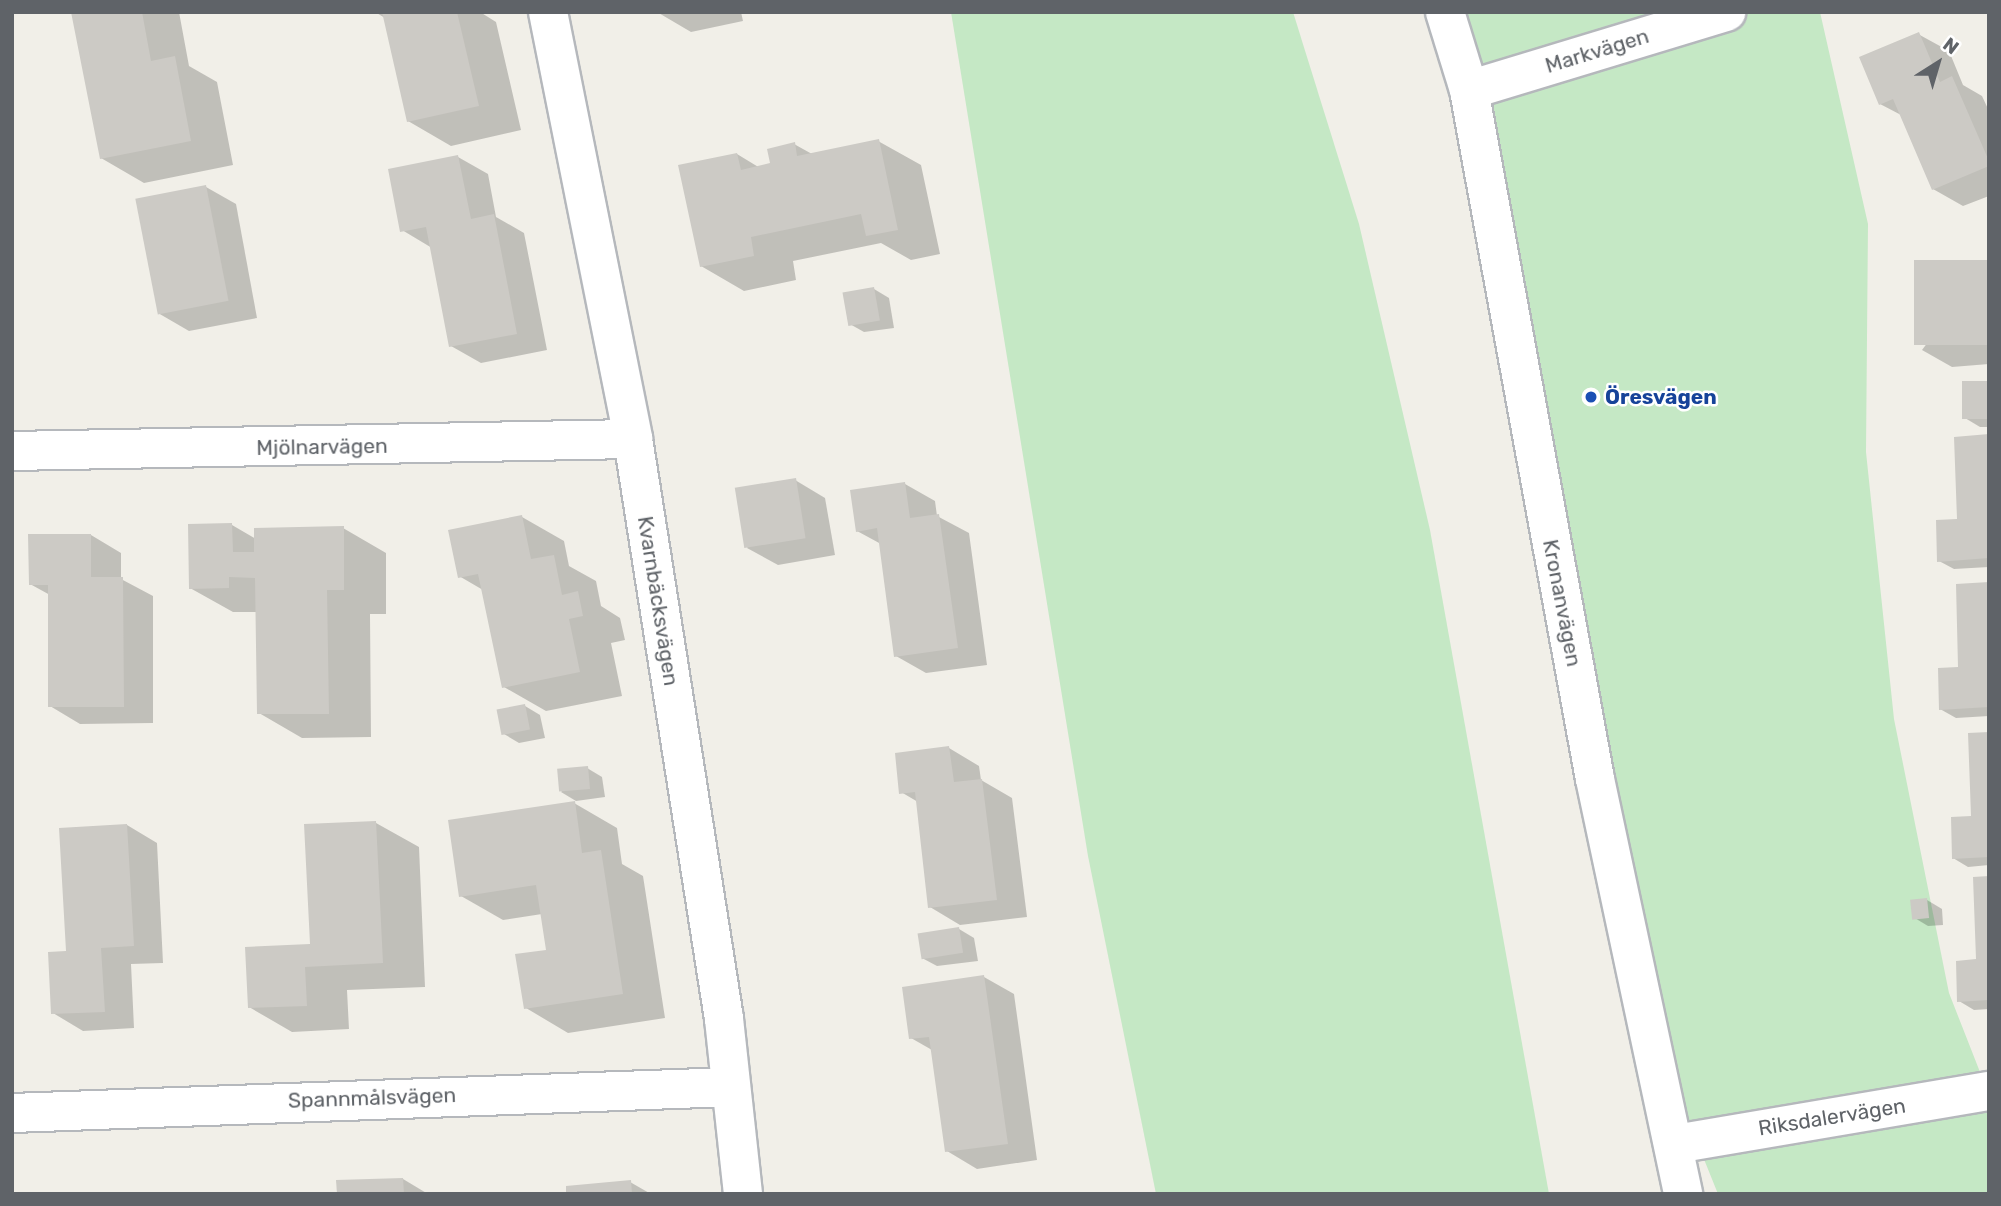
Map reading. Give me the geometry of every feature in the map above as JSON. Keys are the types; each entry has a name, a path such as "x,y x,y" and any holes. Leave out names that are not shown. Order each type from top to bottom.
{"street":[{"name":"Kvarnbäcksvägen","path":"548,12 633,439 731,1087 743,1194"},
{"name":"Kronanvägen","path":"1445,12 1469,90 1595,779 1675,1144 1682,1194"},
{"name":"Markvägen","path":"1469,90 1726,12"},
{"name":"Mjölnarvägen","path":"12,451 633,439"},
{"name":"Spannmålsvägen","path":"12,1113 731,1087"},
{"name":"Riksdalervägen","path":"1675,1144 1989,1091"}],"green space":[{"path":"951,12 1293,12 1359,224 1430,530 1549,1194 1156,1194 1088,856"},
{"path":"1446,12 1820,12 1868,224 1866,452 1894,719 1949,993 1989,1095 1989,1194 1718,1194 1662,1055"}],"building":[{"path":"71,12 142,12 151,61 175,56 191,141 100,159"},
{"path":"382,12 457,12 479,106 407,122"},
{"path":"1919,32 1940,82 1952,76 1989,161 1989,166 1932,190 1893,99 1879,105 1859,57"},
{"path":"879,139 898,230 866,236 861,214 751,237 754,256 700,267 678,165 737,153 741,170 770,163 767,149 795,142 797,156"},
{"path":"458,155 471,219 494,214 517,334 449,347 426,227 400,232 388,169"},
{"path":"206,185 229,301 158,315 135,199"},
{"path":"1914,260 1989,260 1989,345 1914,345"},
{"path":"874,287 880,320 848,326 842,293"},
{"path":"1962,381 1989,381 1989,419 1962,419"},
{"path":"1989,434 1989,558 1937,562 1936,520 1957,519 1954,437"},
{"path":"796,478 806,538 744,548 735,488"},
{"path":"905,482 910,518 939,514 958,648 894,657 877,528 856,532 850,490"},
{"path":"522,515 531,559 554,555 562,595 578,591 583,616 569,619 580,672 502,688 478,574 458,578 448,530"},
{"path":"232,523 233,552 254,552 254,528 344,526 344,590 327,590 329,714 257,714 255,578 229,577 229,588 189,589 188,524"},
{"path":"28,534 91,534 91,577 123,577 124,707 48,707 48,585 29,585"},
{"path":"1989,582 1989,707 1939,710 1938,668 1958,667 1956,584"},
{"path":"525,704 530,730 501,735 497,710"},
{"path":"1989,732 1989,857 1952,859 1951,817 1971,816 1968,733"},
{"path":"949,746 954,782 982,779 997,900 928,908 915,792 899,794 895,753"},
{"path":"588,766 590,789 559,792 557,769"},
{"path":"575,801 582,853 601,850 623,994 524,1009 515,954 546,950 536,885 459,897 448,820"},
{"path":"376,821 383,963 305,967 307,1006 248,1008 245,947 310,944 304,824"},
{"path":"127,824 134,946 101,948 105,1012 51,1014 48,952 66,951 59,828"},
{"path":"1989,876 1989,1000 1957,1002 1956,961 1976,959 1973,877"},
{"path":"1927,898 1929,918 1912,920 1910,900"},
{"path":"959,927 963,953 922,959 918,934"},
{"path":"984,975 1008,1144 945,1152 929,1037 909,1039 902,987"},
{"path":"403,1178 404,1194 337,1194 336,1180"},
{"path":"631,1180 632,1194 566,1194 566,1186"}],"place":[{"name":"Öresvägen","path":"1591,397"}]}
